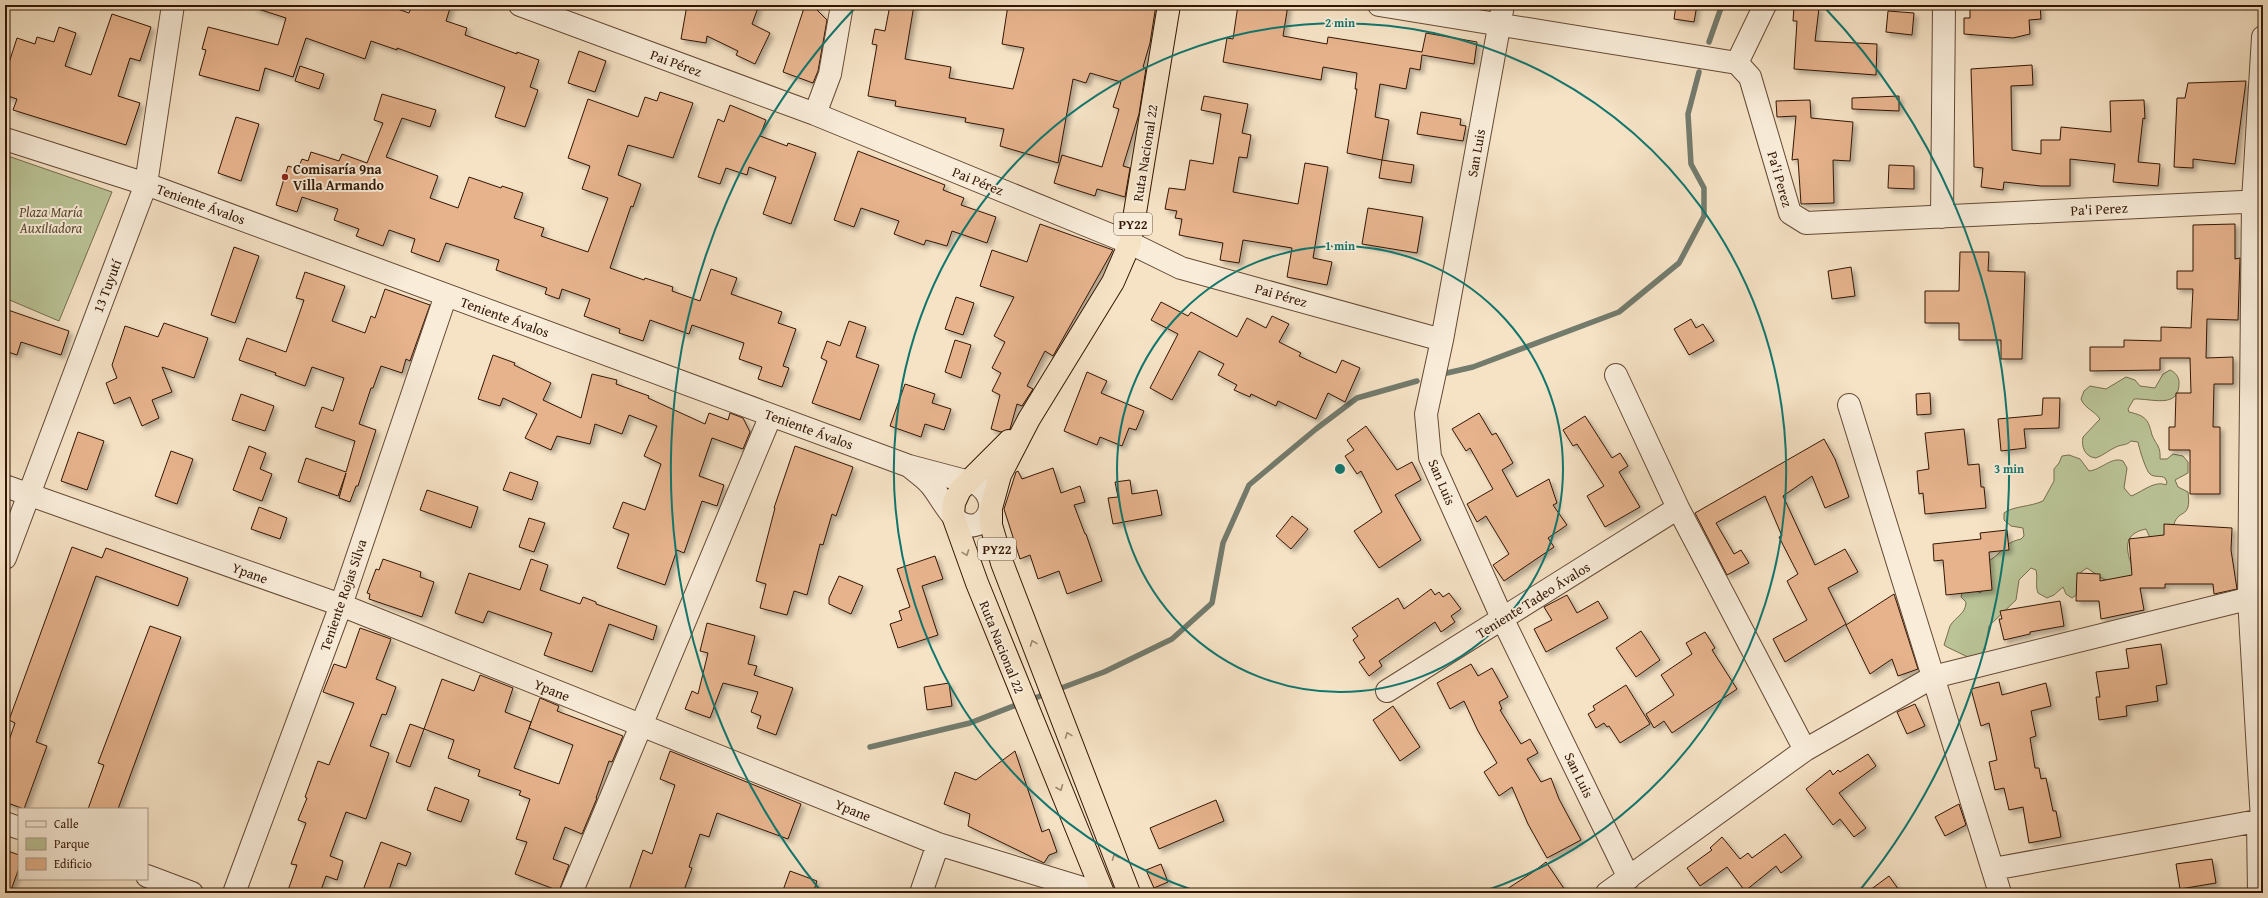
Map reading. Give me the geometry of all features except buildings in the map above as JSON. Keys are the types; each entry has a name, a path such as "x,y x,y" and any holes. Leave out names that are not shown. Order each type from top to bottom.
{"highway":[{"name":"Ruta Nacional 22","path":"1129,893 995,542 991,525 991,508 1006,459 1113,282 1130,243 1170,5"},
{"name":"Ruta Nacional 22","path":"1029,419 998,453 960,490 954,503 953,516 977,583 1103,893"}],"street":[{"name":"13 Tuyutí","path":"5,558 28,493 146,184 173,5"},
{"name":"Pai Pérez","path":"520,5 815,114 1130,243 1181,268 1442,340"},
{"path":"815,114 830,74 842,5"},
{"path":"1379,5 1501,15 1737,62 1765,5"},
{"path":"1942,217 1944,5"},
{"name":"San Luis","path":"1501,15 1442,340 1426,414 1430,457 1503,620 1629,878"},
{"path":"2259,893 2258,822 2262,820 2256,596 2258,201 2263,37"},
{"name":"Pa'i Perez","path":"1737,62 1750,77 1790,213 1806,223 2258,201"},
{"name":"Teniente Ávalos","path":"5,139 146,184 909,466 968,481 986,490 991,508"},
{"name":"Teniente Rojas Silva","path":"234,893 341,605 446,295"},
{"path":"1616,375 1678,508 1805,750"},
{"path":"1849,405 2000,893"},
{"path":"571,893 771,415"},
{"path":"909,466 929,482 953,516 961,522 975,524 987,517 991,508"},
{"name":"Ypane","path":"5,486 341,605 640,726 938,844 1099,893"},
{"name":"Teniente Tadeo Ávalos","path":"1387,691 1503,620 1678,508"},
{"path":"1606,893 1629,878 1805,750 1933,677 2256,596"},
{"path":"1992,869 2262,820"},
{"path":"5,823 18,828"},
{"path":"921,893 938,844"},
{"path":"148,876 192,893"}],"green space":[{"name":"Plaza María Auxiliadora","path":"5,155 112,192 59,321 5,298"},
{"path":"2170,370 2174,372 2179,380 2178,391 2175,396 2163,401 2134,399 2128,409 2129,412 2143,417 2149,425 2152,435 2159,448 2160,459 2167,459 2173,454 2183,456 2188,462 2188,473 2175,480 2178,487 2188,492 2189,501 2186,511 2178,517 2173,528 2153,544 2146,529 2136,533 2130,538 2128,553 2141,588 2137,589 2103,579 2087,568 2081,572 2080,587 2075,596 2072,598 2066,594 2063,587 2054,595 2047,598 2038,593 2036,570 2031,568 2019,580 2016,600 1989,626 1985,650 1978,656 1970,658 1944,645 1950,626 1966,606 1966,602 1961,597 1963,589 1974,589 1980,593 1992,582 1985,564 2008,544 2021,539 2024,536 2023,528 2011,526 2004,520 2004,513 2012,509 2043,501 2054,481 2054,469 2062,456 2069,455 2080,459 2089,471 2115,460 2123,461 2127,468 2124,488 2131,496 2153,485 2166,485 2167,482 2165,478 2152,475 2148,472 2138,442 2131,441 2127,444 2113,448 2096,458 2087,454 2083,448 2083,437 2100,419 2082,402 2081,399 2084,391 2090,386 2106,389 2126,377 2135,380 2140,386 2155,388 2163,374"}],"waterway":[{"path":"1709,42 1722,5"},
{"path":"1447,373 1473,367 1619,312 1679,263 1704,216 1704,188 1691,164 1688,114 1699,72"},
{"path":"1056,690 1104,672 1172,639 1212,603 1223,543 1249,485 1316,429 1357,398 1417,381"},
{"path":"1030,700 1048,693"},
{"path":"870,747 970,723 1021,703"}],"place":[{"name":"Comisaría 9na Villa Armando","path":"285,177"}]}
